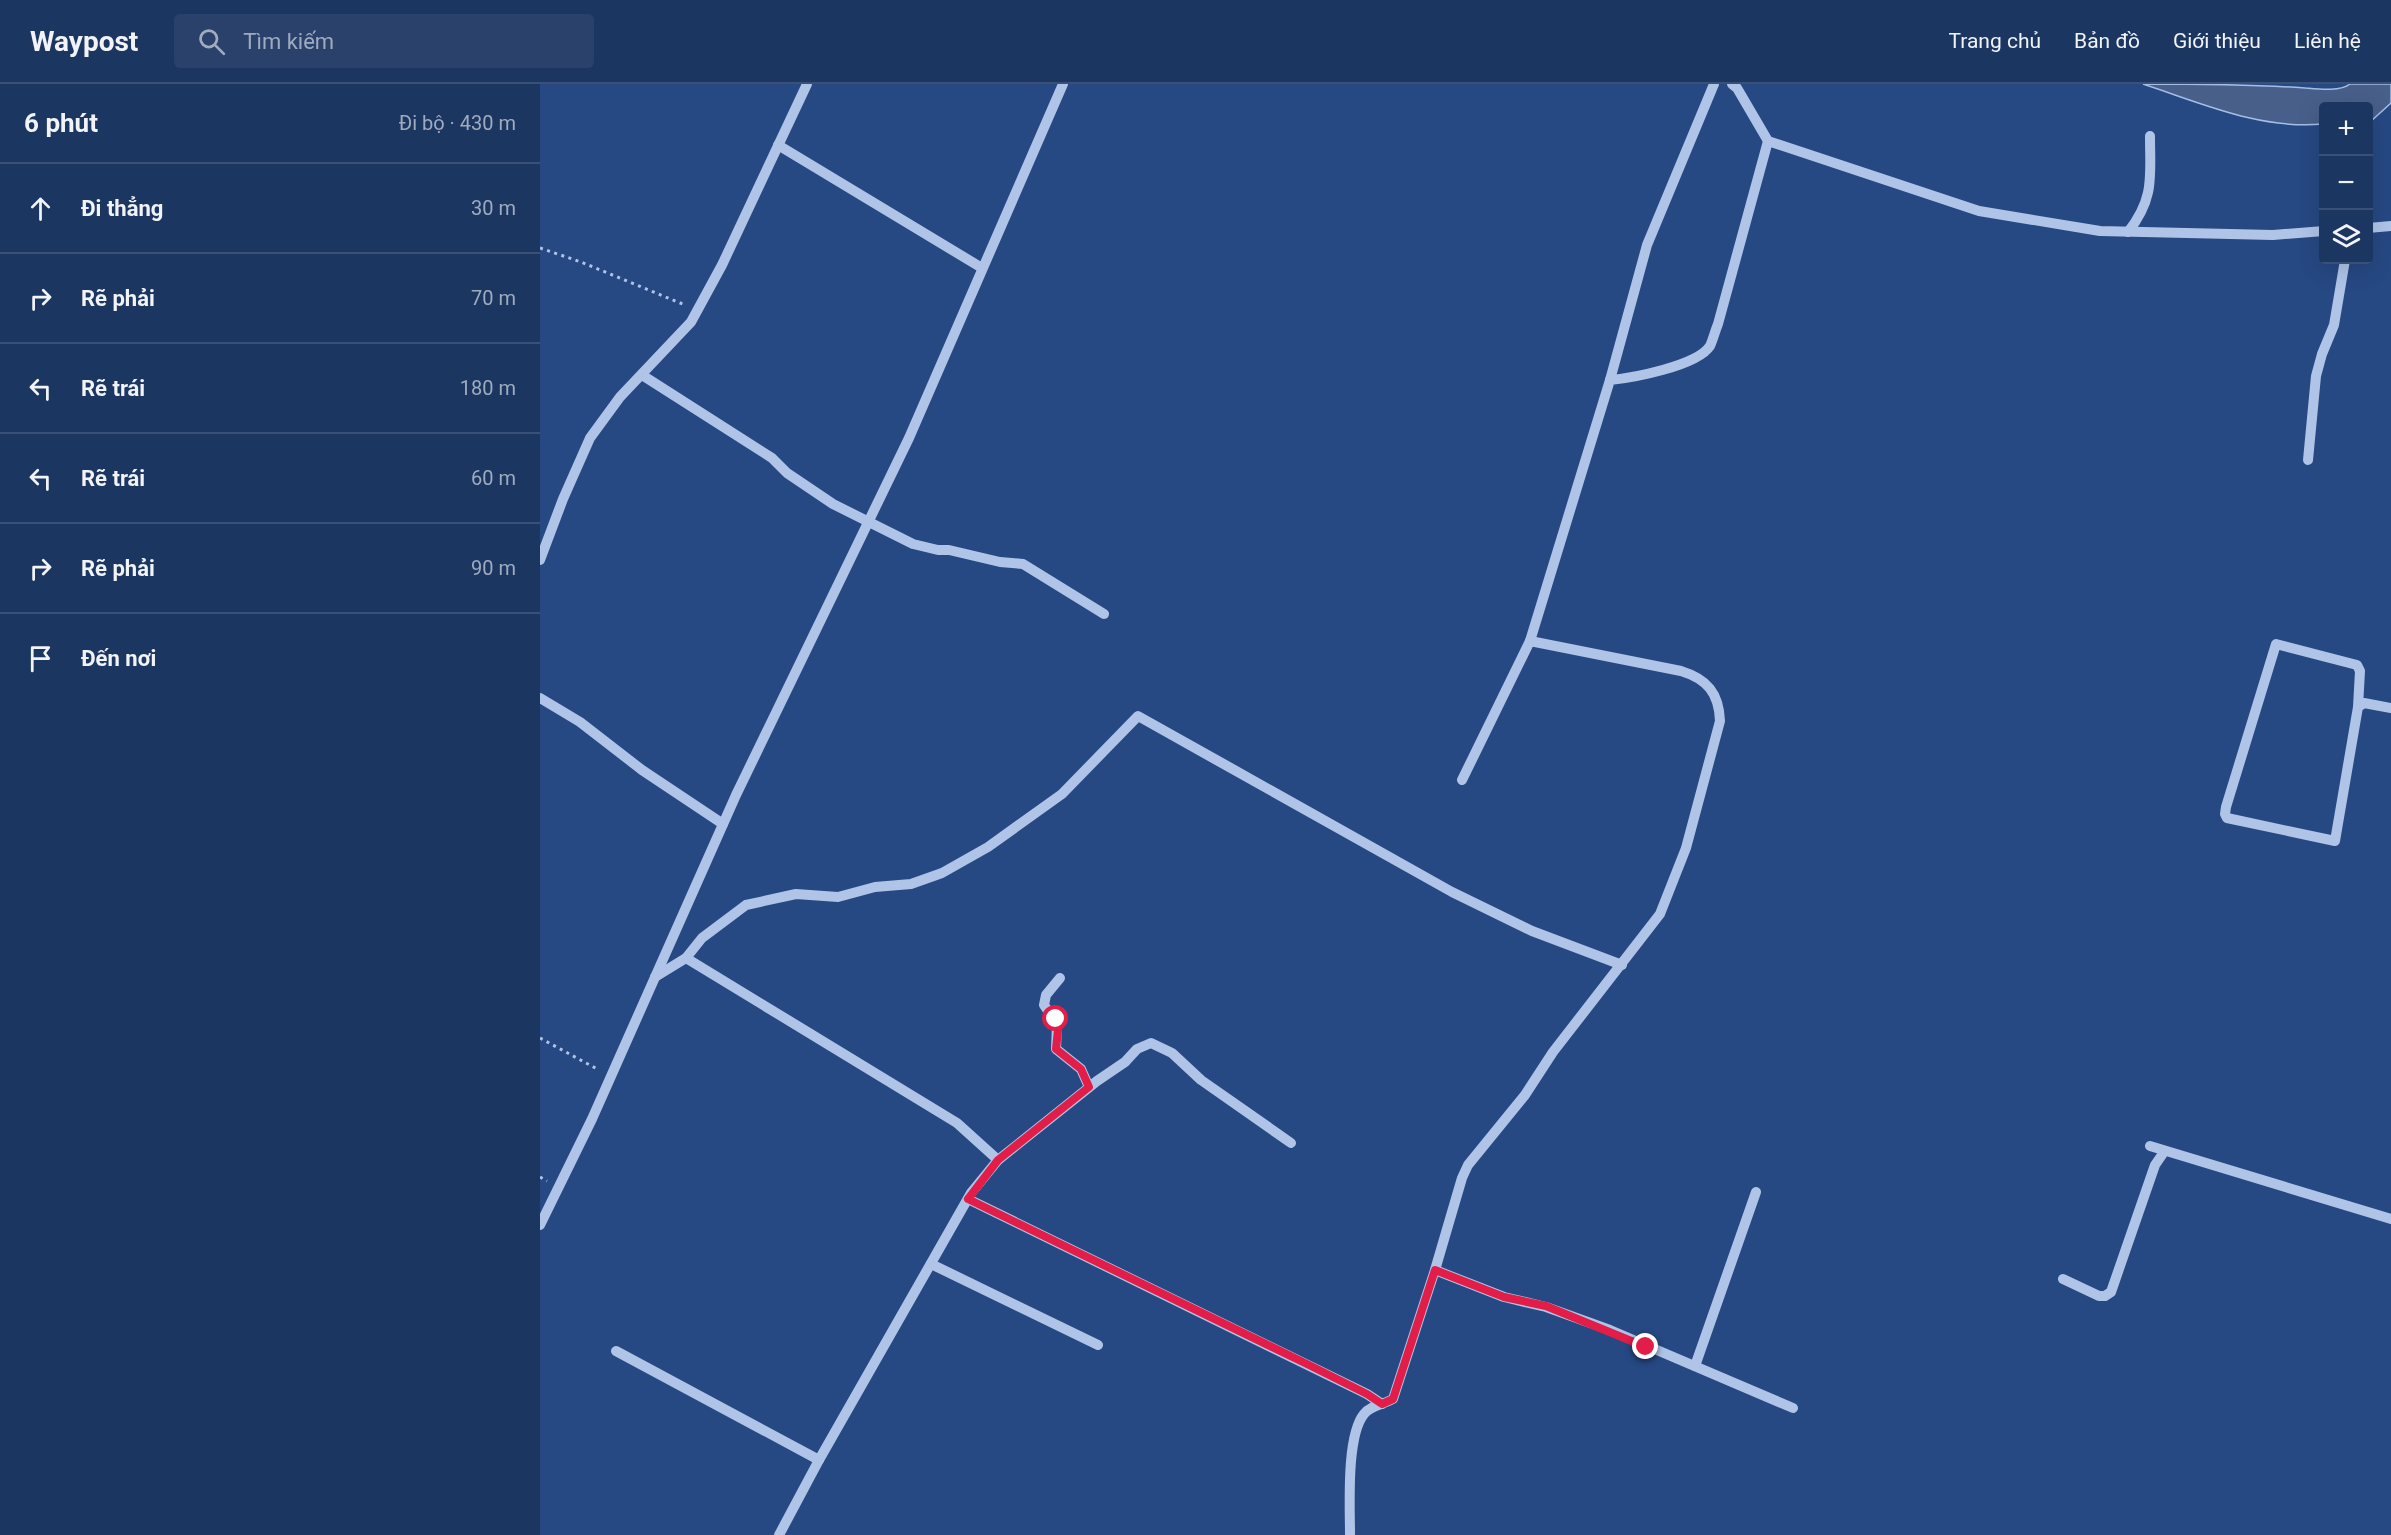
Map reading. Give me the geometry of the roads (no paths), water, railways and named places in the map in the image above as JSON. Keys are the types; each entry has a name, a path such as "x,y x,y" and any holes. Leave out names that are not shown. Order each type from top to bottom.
{"street":[{"path":"540,560 563,499 590,438 620,397 692,322 722,265 807,84"},
{"path":"540,1225 612,1076 723,824 909,438 1063,84"},
{"path":"1462,780 1530,641 1610,380 1647,245 1714,84"},
{"path":"1732,84 1737,88 1768,141 1978,211 2100,231 2273,235 2319,231"},
{"path":"2128,232 2146,204 2150,185 2150,136"},
{"path":"1610,380 1653,372 1693,359 1709,347 1718,324 1768,141"},
{"path":"778,145 982,268"},
{"path":"2373,228 2391,226"},
{"path":"2308,459 2316,376 2334,325 2344,264"},
{"path":"642,375 772,458 787,473 833,504 913,544 1000,562 1023,564 1104,614"},
{"path":"1350,1535 1350,1480 1358,1424 1364,1412 1393,1399 1462,1178 1468,1165 1525,1095 1553,1052 1660,914 1686,848 1720,721 1720,705 1711,690 1698,676 1530,641"},
{"path":"2358,707 2360,671 2358,665 2276,644 2226,807 2227,818 2335,841 2358,707 2364,702 2391,708"},
{"path":"540,698 580,722 642,770 723,824"},
{"path":"655,977 686,958 702,938 746,905 796,894 838,897 875,887 910,884 942,873 988,847 1062,794 1138,716 1452,892 1532,931 1622,965"},
{"path":"686,958 957,1122 998,1160"},
{"path":"1060,978 1046,995 1044,1005 1058,1024 1056,1049 1081,1069 1089,1087"},
{"path":"779,1535 819,1460 968,1199 998,1160 1089,1087 1125,1062 1137,1049 1152,1043 1172,1053 1201,1080 1291,1143"},
{"path":"2150,1146 2391,1220"},
{"path":"2063,1279 2099,1296 2105,1296 2111,1292 2155,1165 2164,1152"},
{"path":"1695,1366 1756,1192"},
{"path":"968,1199 1356,1389 1382,1404"},
{"path":"931,1264 1098,1345"},
{"path":"1435,1270 1504,1297 1546,1306 1793,1408"},
{"path":"616,1351 819,1460"}],"water":[{"path":"2143,84 2328,89 2346,87 2350,84 2391,84 2391,103 2373,119 2373,102 2319,102 2319,124 2300,125 2254,119 2209,107"}]}
